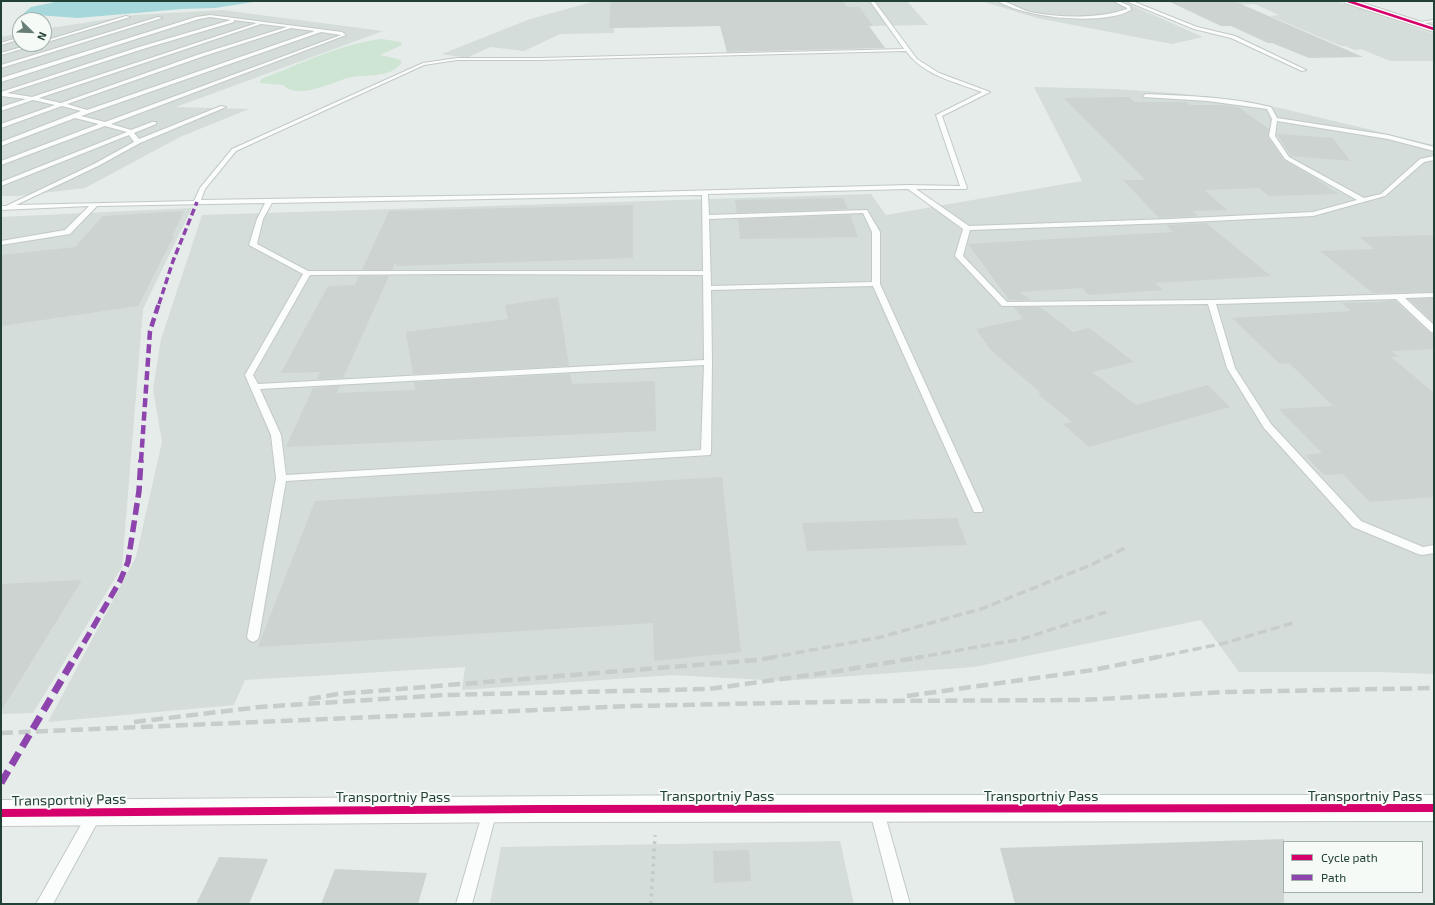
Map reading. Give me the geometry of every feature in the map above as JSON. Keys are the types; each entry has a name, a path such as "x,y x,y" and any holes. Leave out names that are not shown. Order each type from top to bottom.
{"street":[{"path":"1348,1 1434,29"},
{"name":"Transportniy Pass","path":"1,813 657,808 1434,808"}],"lane":[{"path":"3,208 95,204 269,202 909,187 964,188 939,115 987,92 936,74 915,60 872,1"},
{"path":"1000,1 1029,13 1044,16 1068,17 1112,14 1123,13 1129,10 1129,7 1115,1"},
{"path":"1128,1 1196,28 1234,37 1304,70"},
{"path":"1,80 198,18 210,16 342,33 344,36 1,163"},
{"path":"52,40 128,17"},
{"path":"1,68 160,18"},
{"path":"1,94 141,48 237,20"},
{"path":"1414,23 1434,21"},
{"path":"1,109 263,23"},
{"path":"1,126 202,55 293,27"},
{"path":"1,144 80,114 320,30"},
{"path":"1,44 12,41"},
{"path":"197,202 202,189 234,150 423,64 457,59 540,59 908,50"},
{"path":"1,54 12,51"},
{"path":"1,94 31,98 85,110 77,117 128,130 138,142"},
{"path":"1146,96 1193,97 1238,102 1269,108 1275,119 1272,136 1287,158 1362,200"},
{"path":"3,208 96,165 138,142 223,107"},
{"path":"1275,119 1388,136 1434,149"},
{"path":"1,184 154,123"},
{"path":"909,187 967,228 1170,222 1313,214 1383,195 1422,160 1434,158"},
{"path":"281,478 706,453 708,362 705,192"},
{"path":"269,202 260,219 253,245 307,273 706,273"},
{"path":"1,243 67,232 95,204"},
{"path":"705,217 865,211 876,232 876,284 978,510"},
{"path":"967,228 959,256 1005,304 1210,302 1434,295"},
{"path":"253,637 281,478 276,435 249,375 307,273"},
{"path":"707,288 876,284"},
{"path":"1398,296 1434,330"},
{"path":"1210,302 1231,368 1267,426 1357,524 1422,551 1434,550"},
{"path":"254,387 708,362"},
{"path":"876,808 902,904"},
{"path":"464,904 490,809"},
{"path":"44,904 97,812"}],"path":[{"path":"651,904 657,808"}],"shaded area":[{"path":"596,1 907,1 928,25 812,27 810,24 614,28 614,33 560,34 524,51 490,47 467,58 442,54 530,19"},
{"path":"981,1 1122,1 1203,37 1172,44 1037,18"},
{"path":"1214,1 1336,1 1434,34 1434,61 1390,61 1361,49 1354,50 1346,46 1341,46 1270,16 1279,15 1255,4 1225,5"},
{"path":"222,10 383,31 176,107 249,109 180,137 85,188 18,196 1,196 1,37 12,35 12,52 52,52 52,28 135,15"},
{"path":"1034,87 1114,89 1230,99 1280,108 1434,145 1434,674 1378,672 1239,672 1201,620 974,667 783,681 672,675 462,690 465,667 245,680 234,705 48,722 136,557 162,442 153,389 161,339 202,215 871,194 886,215 1082,181"},
{"path":"192,208 143,309 122,567 33,713 1,714 1,217"},
{"path":"840,841 854,904 490,904 501,847"}],"green space":[{"path":"382,39 401,42 402,45 380,55 398,59 402,62 397,68 384,74 348,78 306,91 289,89 283,85 260,83 261,79 320,55 351,45"}],"water":[{"path":"60,1 260,1 215,8 182,9 78,18 52,16 52,12 25,12 31,7"}],"building":[{"path":"611,1 843,1 847,7 859,7 873,26 869,26 885,48 727,52 720,26 609,28"},
{"path":"1168,1 1234,1 1363,57 1309,58 1272,43 1268,43 1231,26 1221,26"},
{"path":"1129,97 1135,102 1186,102 1190,105 1224,105 1238,107 1269,129 1268,137 1284,160 1312,176 1338,194 1269,196 1259,188 1204,190 1227,210 1192,211 1198,216 1159,218 1123,180 1146,180 1064,98"},
{"path":"1277,134 1333,138 1350,161 1291,156"},
{"path":"843,198 848,209 737,213 735,200"},
{"path":"633,205 633,258 396,266 395,262 392,270 362,270 389,211"},
{"path":"184,211 172,236 174,236 138,306 1,326 1,255 75,247 103,216"},
{"path":"850,215 858,237 740,239 738,219"},
{"path":"1206,223 1271,276 1155,283 1163,290 1089,295 1082,288 1019,292 1031,300 1009,300 968,244 1173,232 1166,225"},
{"path":"1434,235 1434,292 1373,293 1320,251 1375,249 1359,237"},
{"path":"359,276 389,276 343,378 317,379 320,372 281,373 328,286 355,285"},
{"path":"558,297 569,366 413,374 406,332 508,319 505,305"},
{"path":"1434,298 1434,323 1409,299"},
{"path":"1383,301 1395,301 1430,333 1434,334 1434,349 1392,351 1399,357 1391,357 1434,393 1434,497 1370,502 1343,474 1324,475 1305,455 1322,453 1279,409 1333,406 1289,363 1280,364 1232,318 1351,311 1342,303 1384,302"},
{"path":"1014,307 1040,307 1073,332 1089,328 1134,362 1092,372 1136,405 1208,385 1230,407 1089,447 1063,424 1072,422 1038,394 1041,393 991,350 976,329 1023,319"},
{"path":"570,374 572,384 655,381 656,431 286,447 313,388 340,386 336,393 415,390 414,382"},
{"path":"722,477 741,652 654,661 653,623 258,647 315,501"},
{"path":"957,518 967,545 807,551 802,523"},
{"path":"82,580 1,711 1,584"},
{"path":"1284,839 1284,904 1015,904 1000,848"},
{"path":"749,850 751,881 714,883 713,851"},
{"path":"219,857 268,859 249,904 196,904"},
{"path":"335,869 427,873 418,904 321,904"}],"railway":[{"path":"769,658 881,637 984,608 1093,564 1127,547"},
{"path":"915,658 1022,639 1106,612"},
{"path":"1153,658 1225,643 1296,622"},
{"path":"769,658 775,657"},
{"path":"134,722 260,707 444,695 709,689 839,671 921,657"},
{"path":"1153,658 1158,657"},
{"path":"309,699 338,694 769,658"},
{"path":"907,696 1093,670 1153,658"},
{"path":"1,733 630,706 873,701 1083,700 1224,692 1434,688"}],"marked path":[{"path":"1,783 120,581 128,562 139,491 150,331 173,261 197,202"}],"cycle path":[{"path":"1348,1 1434,29"},
{"path":"1,813 538,809 1434,808"}]}
